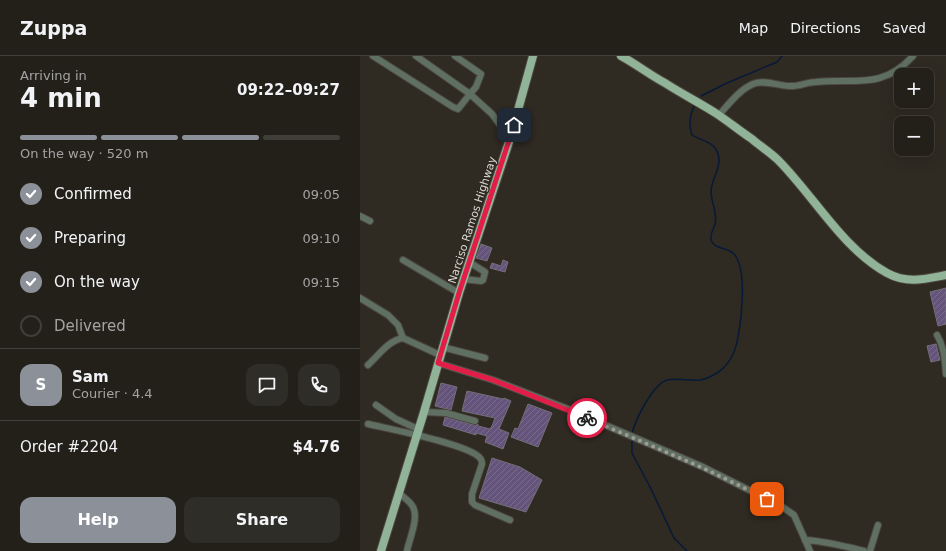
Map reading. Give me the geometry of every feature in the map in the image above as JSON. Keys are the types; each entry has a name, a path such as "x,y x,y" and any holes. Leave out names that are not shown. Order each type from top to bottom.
{"main road":[{"name":"Narciso Ramos Highway","path":"381,551 463,279 510,139 533,56"},
{"path":"625,57 719,115 778,159 802,186 825,216 870,262 887,273 908,281 946,274"}],"street":[{"path":"373,56 456,109 459,108 476,87 481,74 455,56"},
{"path":"416,56 470,94 492,114 510,139"},
{"path":"719,115 748,86 757,82 790,86 816,82 866,81 890,75 913,56"},
{"path":"360,216 370,221"},
{"path":"402,260 459,293"},
{"path":"463,279 481,281 485,274 485,272 469,262"},
{"path":"360,298 391,318 398,325 403,338"},
{"path":"937,335 944,351 946,374"},
{"path":"368,365 391,344 398,339 403,338 493,380 689,461 781,506 794,516 810,551"},
{"path":"440,355 485,358"},
{"path":"376,405 418,432 470,452 481,459 482,469 472,494 472,502 475,505 510,520"},
{"path":"424,412 446,414 475,421"},
{"path":"368,424 418,432"},
{"path":"399,494 412,505 414,510 413,529 407,551"},
{"path":"870,551 878,526"},
{"path":"805,540 843,545 864,551"}],"building":[{"path":"481,244 492,248 487,261 476,258"},
{"path":"503,260 508,262 505,272 490,268 492,263 501,266"},
{"path":"946,288 946,324 938,326 930,292"},
{"path":"936,344 940,360 931,362 927,346"},
{"path":"441,383 457,387 451,410 435,406"},
{"path":"467,391 504,398 511,401 499,429 509,433 503,449 485,442 487,436 476,433 476,435 443,425 445,417 474,425 478,424 478,426 490,429 495,418 462,411"},
{"path":"528,404 552,413 538,447 511,437 515,428 518,429"},
{"path":"492,458 520,467 542,480 526,512 479,498"}],"waterway":[{"path":"701,96 727,83 777,62 782,56"},
{"path":"632,434 645,403 656,388 662,383 671,379 700,380 717,373 729,362 733,355 737,341 741,317 741,270 735,255 730,251 717,246 711,239 716,220 711,192 719,165 719,160 718,154 713,145 692,135 690,119 695,104"},
{"path":"632,438 632,453 674,538 687,551"}],"way so far":[{"path":"587,418 655,446 767,499"}],"route":[{"path":"514,125 459,293 438,363 493,380 587,418"}]}
